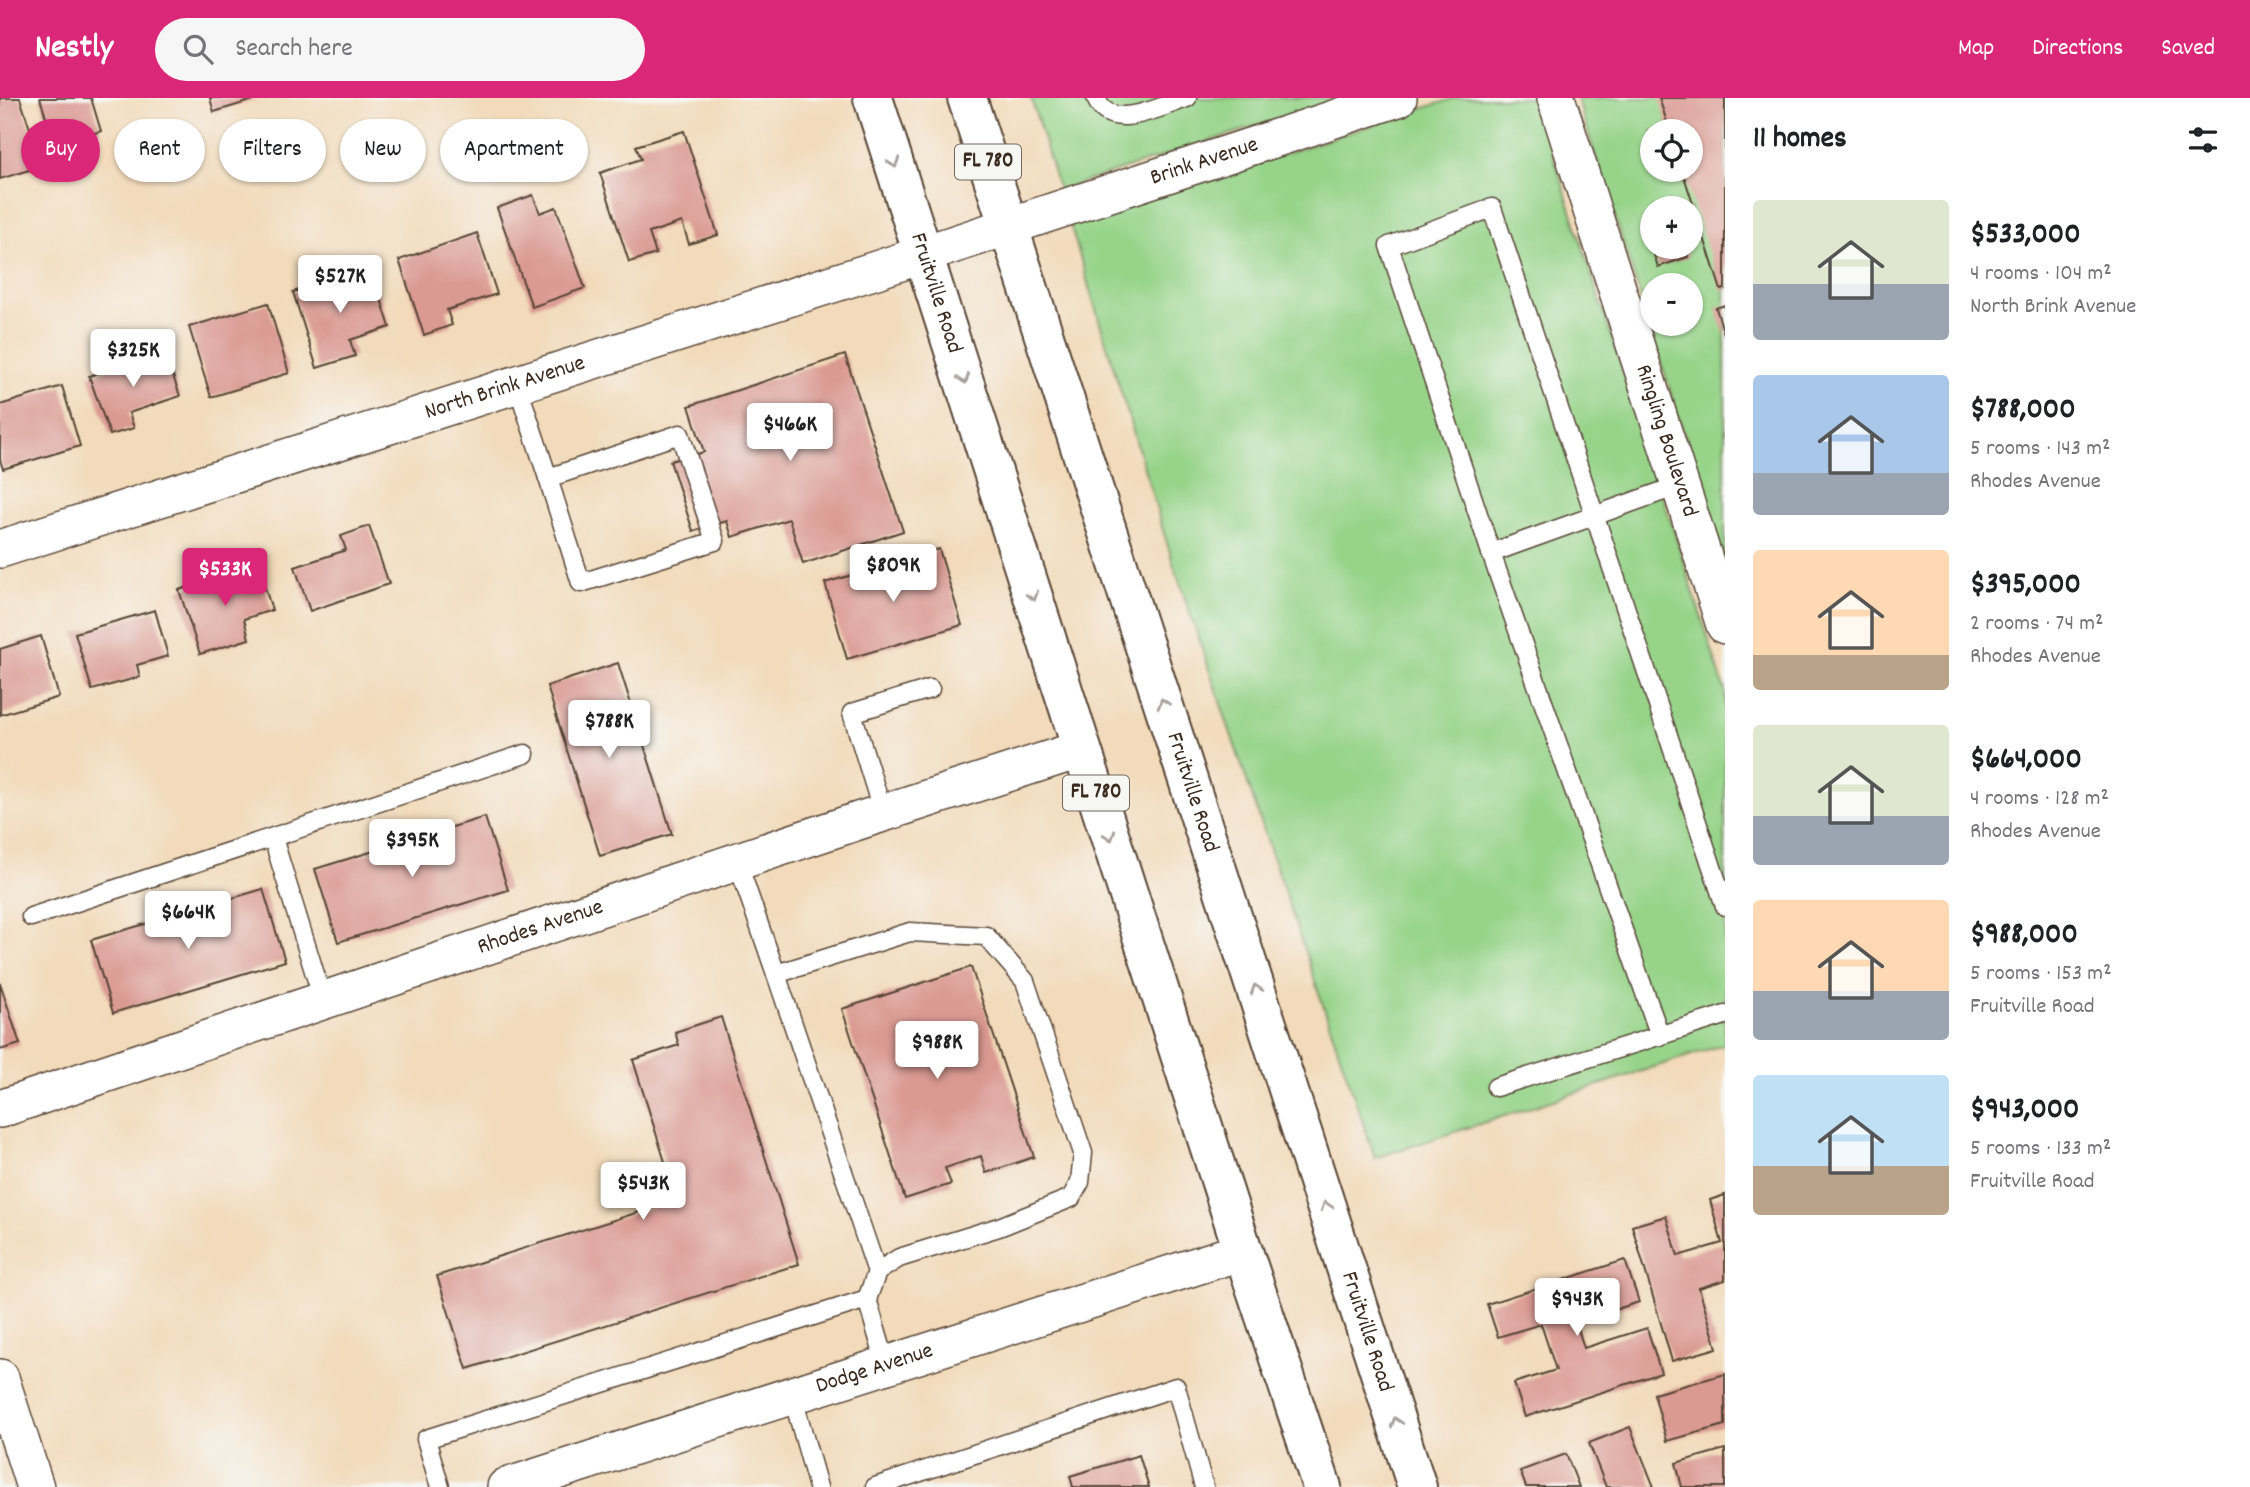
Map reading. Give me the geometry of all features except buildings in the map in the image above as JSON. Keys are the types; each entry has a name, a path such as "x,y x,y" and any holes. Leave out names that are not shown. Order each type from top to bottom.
{"main road":[{"name":"Fruitville Road","path":"873,98 1243,1251 1322,1487"},
{"name":"Fruitville Road","path":"967,98 1417,1487"}],"street":[{"name":"Brink Avenue","path":"1010,226 1398,98"},
{"name":"Ringling Boulevard","path":"1556,98 1725,625"},
{"name":"North Brink Avenue","path":"0,549 1010,226"},
{"name":"Rhodes Avenue","path":"0,1108 1082,749"},
{"name":"Dodge Avenue","path":"506,1487 1243,1251"},
{"path":"0,1378 35,1487"}],"lane":[{"path":"1096,98 1097,103 1108,114 1125,118 1184,98"},
{"path":"1660,1036 1491,553 1390,246 1492,208 1725,906"},
{"path":"517,384 582,583 715,541 680,434 548,478"},
{"path":"1491,553 1680,485"},
{"path":"883,813 852,713 930,689"},
{"path":"31,917 525,754"},
{"path":"273,838 323,1000"},
{"path":"737,862 877,1272"},
{"path":"776,974 910,932 986,936 1025,981 1083,1153 1080,1182 1071,1198 999,1227 899,1258 877,1272 867,1299 886,1364"},
{"path":"1496,1087 1725,1015"},
{"path":"439,1487 426,1439 867,1299"},
{"path":"875,1487 1176,1387 1204,1487"},
{"path":"792,1394 818,1487"}],"green space":[{"path":"1031,98 1342,98 1059,190"},
{"path":"1455,98 1535,98 1725,691 1725,1044 1375,1158 1173,563 1070,224"},
{"path":"1577,98 1725,98 1725,562 1653,336 1703,336 1703,273 1640,273 1640,296"}]}
